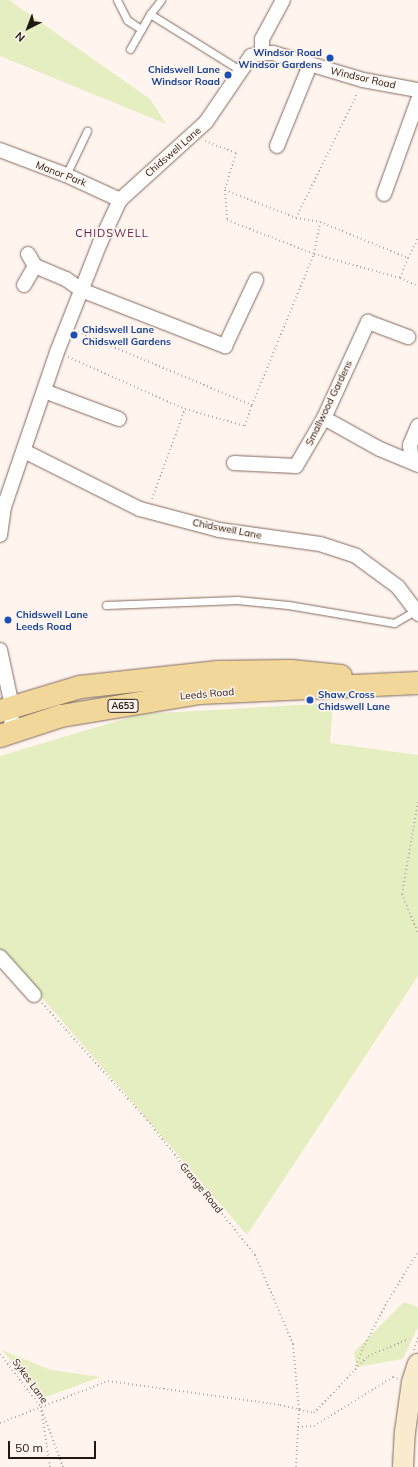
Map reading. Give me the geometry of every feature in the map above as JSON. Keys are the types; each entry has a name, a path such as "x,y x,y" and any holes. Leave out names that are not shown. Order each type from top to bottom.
{"main road":[{"name":"Leeds Road","path":"6,709 80,687 218,672 291,671 418,683"},
{"name":"Leeds Road","path":"6,733 61,716 200,693 418,683"},
{"path":"403,1467 406,1425 412,1382 418,1364"}],"street":[{"path":"262,52 262,39 283,0"},
{"name":"Windsor Road","path":"262,52 310,64 363,80 418,90"},
{"name":"Chidswell Lane","path":"0,535 4,507 57,352 81,290 120,200 158,164 192,137 206,122 240,70 251,56 262,52"},
{"path":"278,146 310,64"},
{"path":"384,194 418,100"},
{"name":"Manor Park","path":"0,150 66,175 120,200"},
{"path":"28,254 35,266 66,279 81,290 225,346 256,280"},
{"path":"24,285 28,274 35,266"},
{"name":"Smallwood Gardens","path":"234,463 296,466 324,418 368,322 408,337"},
{"path":"44,391 119,419"},
{"path":"324,418 380,450 415,464"},
{"path":"415,464 410,445 418,426"},
{"name":"Chidswell Lane","path":"24,451 148,512 219,530 320,544 356,556 398,588 417,612"},
{"path":"0,650 6,709 6,733"},
{"path":"0,957 34,995"}],"lane":[{"path":"117,0 127,20 142,29"},
{"path":"130,49 150,14 161,0"},
{"path":"150,14 240,70"},
{"path":"66,175 87,131"},
{"path":"106,605 237,600 288,605 394,623 417,612"}],"path":[{"path":"296,218 363,80"},
{"path":"192,137 236,153 225,190 227,220 314,254 400,278 418,286"},
{"path":"225,190 296,218 320,222 408,258"},
{"path":"400,278 418,238"},
{"path":"57,352 185,410 245,426 252,405"},
{"path":"148,512 185,410"},
{"path":"418,802 402,894 418,933"},
{"name":"Grange Road","path":"34,995 147,1120 256,1255 293,1344 299,1410 296,1467"},
{"path":"356,1367 362,1348 418,1252"},
{"path":"0,1422 108,1381 314,1413 368,1356 409,1339"},
{"name":"Sykes Lane","path":"0,1354 41,1407 50,1467"},
{"path":"298,1427 314,1426 392,1377"},
{"path":"41,1407 63,1467"}],"green space":[{"path":"0,0 9,0 150,99 166,124 0,56"},
{"path":"333,703 330,743 418,755 418,976 247,1235 0,949 0,756 141,714"},
{"path":"404,1302 418,1307 418,1327 403,1359 356,1367 354,1352"},
{"path":"2,1350 51,1370 100,1377 43,1398"}],"place":[{"name":"Windsor Road Windsor Gardens","path":"330,58"},
{"name":"Chidswell Lane Windsor Road","path":"228,75"},
{"name":"Chidswell Lane Chidswell Gardens","path":"74,335"},
{"name":"Chidswell Lane Leeds Road","path":"8,620"},
{"name":"Shaw Cross Chidswell Lane","path":"310,700"}],"district":[{"name":"CHIDSWELL","path":"112,233"}]}
